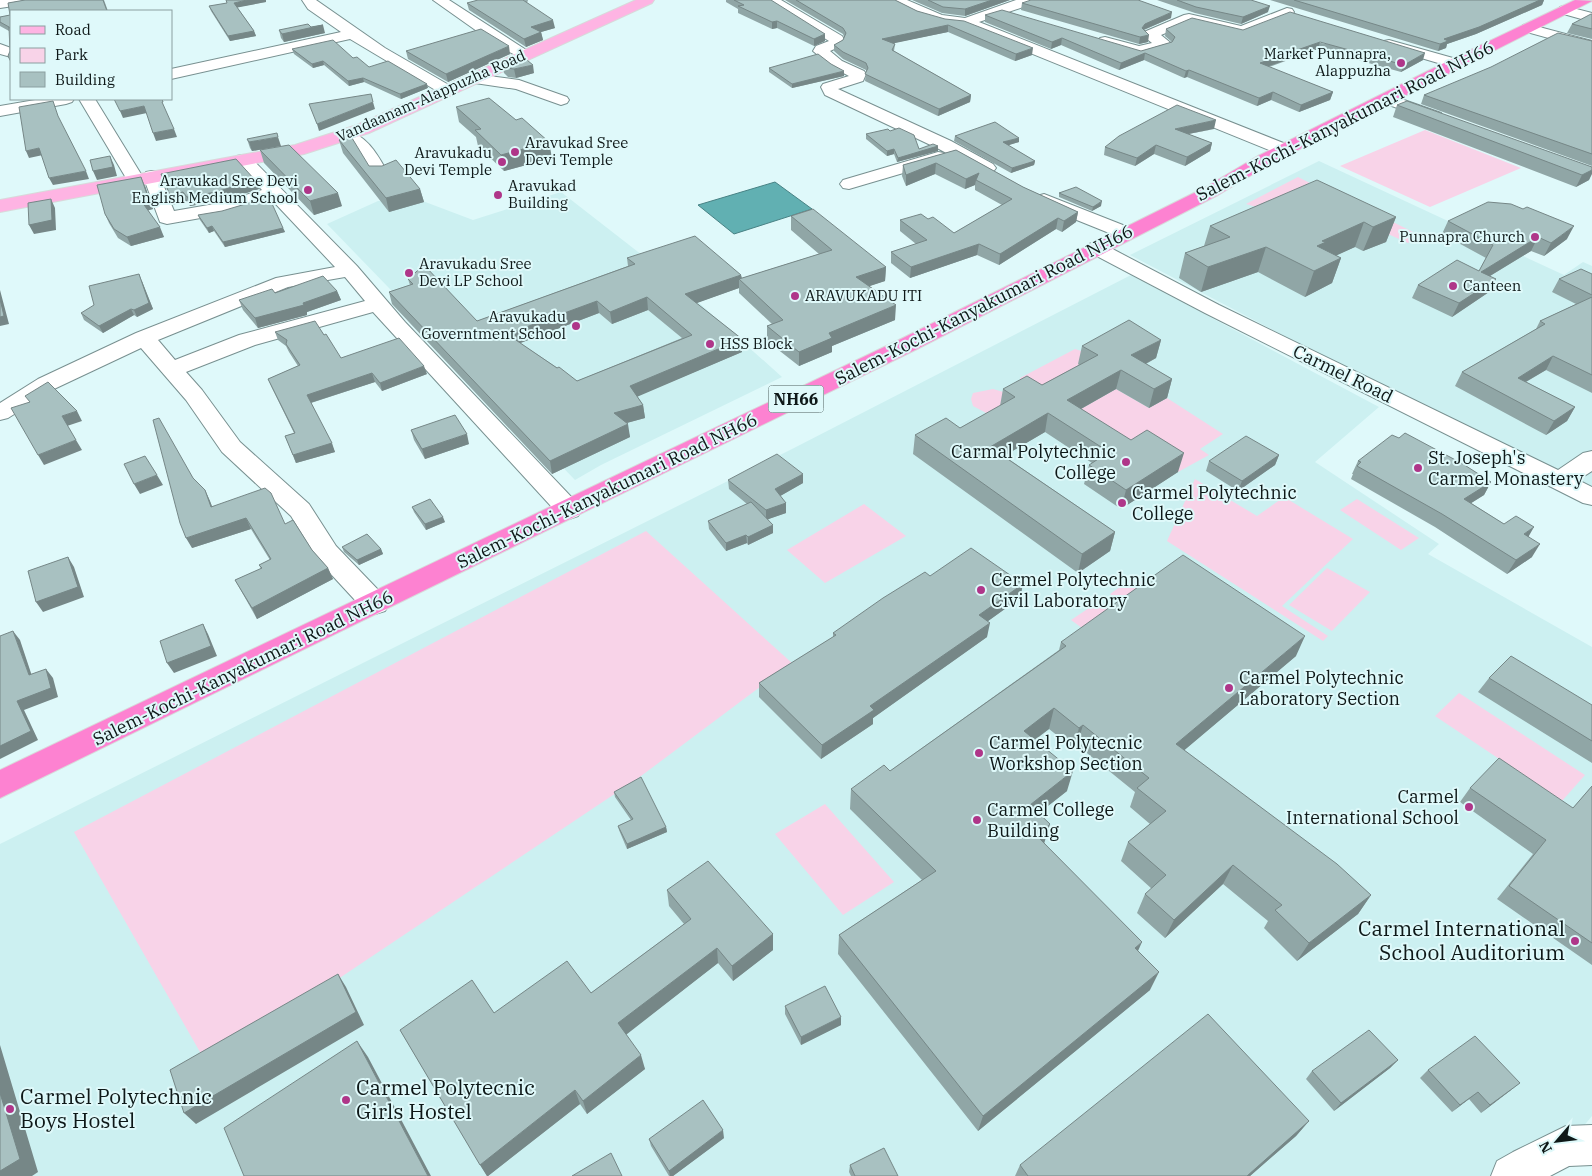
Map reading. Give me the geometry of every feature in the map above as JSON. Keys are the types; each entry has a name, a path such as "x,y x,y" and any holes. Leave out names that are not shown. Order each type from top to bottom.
{"highway":[{"name":"Salem-Kochi-Kanyakumari Road NH66","path":"0,785 570,510 900,348 1212,191 1285,150 1455,63 1586,0"}],"main road":[{"name":"Vandaanam-Alappuzha Road","path":"0,206 298,150 345,135 448,91 647,0"}],"street":[{"path":"0,4 27,0"},
{"path":"309,0 314,6 352,34 399,65 448,91"},
{"path":"440,0 471,19 511,48 526,55"},
{"path":"771,0 838,38 836,43 821,49 821,51 836,64 858,74 857,78 830,87 831,92 958,152 1004,178"},
{"path":"896,0 932,17 950,22 966,22 1030,0"},
{"path":"1172,12 1188,18 1242,31 1280,6 1302,17"},
{"path":"1001,10 1024,18"},
{"path":"1565,10 1592,18"},
{"path":"1091,37 1139,51 1165,44 1150,35 1188,18"},
{"path":"966,22 1285,150"},
{"path":"1528,28 1592,46"},
{"path":"172,74 352,34"},
{"path":"1377,40 1455,63"},
{"path":"474,79 519,84 561,100"},
{"path":"1387,99 1450,122"},
{"path":"0,111 60,100"},
{"path":"88,100 143,178 167,218 223,208 274,192"},
{"path":"345,135 364,147 379,173"},
{"path":"849,184 958,152"},
{"path":"242,160 350,270 397,327 570,510"},
{"path":"1028,192 1066,210 1126,233"},
{"name":"Carmel Road","path":"1096,248 1212,309 1592,497"},
{"path":"0,413 46,384 144,338 283,282 350,270"},
{"path":"172,369 247,340 378,304"},
{"path":"144,338 194,395 231,447 300,510 327,553 375,604"},
{"path":"1560,481 1592,459"},
{"path":"1512,1176 1566,1146 1592,1145"}],"shaded area":[{"path":"1319,161 1564,275 1583,262 1592,266 1592,489 1586,494 1130,255"},
{"name":"Aravukadu Governtment School","path":"561,192 669,276 782,377 601,465 575,480 327,224 378,201 420,200 473,220"},
{"path":"1131,275 1379,407 1315,462 1439,544 1428,554 1592,647 1592,1116 1542,1176 0,1176 0,844 794,448"}],"green space":[{"path":"1425,130 1521,168 1430,207 1340,166"},
{"path":"1298,177 1310,183 1263,209 1246,204"},
{"path":"1347,199 1413,232 1415,239 1408,243 1321,204"},
{"path":"1075,349 1094,355 1094,373 1023,395 1020,378"},
{"path":"993,389 1007,393 1015,399 990,415 973,406 971,399 973,393"},
{"path":"1116,389 1149,408 1167,398 1223,434 1200,449 1209,455 1178,472 1142,449 1063,419"},
{"path":"1195,479 1257,516 1284,497 1353,539 1282,606 1328,636 1323,641 1167,541"},
{"path":"1357,499 1419,538 1401,550 1340,510"},
{"path":"864,504 906,536 825,583 787,550"},
{"path":"646,531 792,663 637,779 208,1066 74,832"},
{"path":"1327,568 1370,592 1332,631 1289,605"},
{"path":"1134,577 1154,591 1131,608 1110,594"},
{"path":"1098,602 1119,617 1093,636 1071,620"},
{"path":"1459,693 1585,775 1562,801 1435,716"},
{"path":"825,804 894,882 843,915 775,834"}],"water":[{"path":"775,182 812,209 734,234 698,205"}],"building":[{"path":"25,0 103,0 107,10 10,10 10,15 8,3"},
{"path":"226,0 247,0 234,3 254,31 228,36 209,6 227,3"},
{"path":"478,0 523,0 553,20 531,27 541,32 524,39 467,3"},
{"path":"734,0 771,0 825,34 814,39 777,21 772,22 738,6 744,5"},
{"path":"796,0 895,0 917,11 945,19 964,21 1033,48 1016,54 948,25 882,39 895,44 892,50 971,95 939,109 865,74 868,68 866,63 843,52 834,45 843,40 846,33 843,28"},
{"path":"928,0 992,0 965,9 943,7"},
{"path":"1031,0 1138,0 1172,12 1145,24 1142,28 1149,35 1140,37 1022,3"},
{"path":"1177,0 1251,0 1270,6 1243,17 1196,7"},
{"path":"1294,0 1540,0 1479,27 1444,39 1448,41 1440,44"},
{"path":"1002,10 1141,51 1172,42 1175,37 1166,29 1192,18 1243,30 1290,12 1425,53 1404,65 1320,42 1260,63 1333,92 1301,105 1273,92 1259,98 1189,70 1186,71 1145,53 1121,63 1062,38 1052,42 985,15"},
{"path":"1591,14 1592,29 1572,24"},
{"path":"10,15 10,27 0,22 0,17"},
{"path":"308,24 311,27 323,25 282,34 279,30"},
{"path":"481,29 509,46 446,74 406,51"},
{"path":"1558,33 1592,41 1592,154 1424,95 1491,67"},
{"path":"333,40 353,58 357,57 369,67 388,61 427,84 400,94 363,78 348,81 323,61 312,64 292,49"},
{"path":"818,54 844,71 792,84 769,68"},
{"path":"522,56 533,65 514,69 502,65"},
{"path":"371,94 373,102 317,124 309,104"},
{"path":"489,98 516,120 522,118 549,142 501,155 475,130 481,129 456,107"},
{"path":"114,100 162,100 174,129 153,133 144,106 120,111"},
{"path":"53,101 58,116 86,171 49,178 39,148 26,151 19,107"},
{"path":"1407,101 1592,167 1592,170 1582,175 1397,105"},
{"path":"1177,105 1216,120 1175,129 1212,143 1187,157 1156,145 1137,158 1105,147 1119,136"},
{"path":"995,122 1019,138 1003,142 1035,161 1012,168 955,136"},
{"path":"899,128 914,135 919,149 933,144 938,146 898,158 894,149 887,151 866,134"},
{"path":"277,133 278,137 249,142 247,139"},
{"path":"346,134 352,138 369,166 382,166 396,160 420,189 386,198 339,140"},
{"path":"289,145 338,193 310,201 260,150"},
{"path":"956,150 1023,187 1078,212 1064,221 1058,218 1000,254 979,244 911,267 891,252 927,240 900,220 921,214 928,219 933,217 954,233 1012,199 976,180 979,173 966,179 936,163 906,175 903,165"},
{"path":"110,156 113,167 93,171 90,160"},
{"path":"236,159 255,180 216,192 187,197 183,192 170,195 161,174"},
{"path":"141,177 149,200 142,202 160,227 127,237 114,229 105,214 97,185"},
{"path":"1317,180 1396,217 1373,227 1364,222 1322,241 1326,242 1317,246 1341,258 1314,271 1266,247 1208,267 1185,253 1230,237 1210,226"},
{"path":"1076,187 1102,201 1093,207 1059,193"},
{"path":"269,197 283,228 223,242 212,226 207,228 198,215 222,211"},
{"path":"51,199 52,220 29,225 28,203"},
{"path":"1488,202 1511,204 1523,209 1527,207 1574,226 1551,243 1538,237 1481,272 1496,279 1459,303 1418,285 1457,260 1479,271 1493,245 1448,221"},
{"path":"813,209 886,267 856,277 896,305 829,333 832,338 799,352 767,326 783,320 739,279 832,250 791,216"},
{"path":"695,236 741,275 685,294 742,339 630,386 643,405 614,413 628,424 550,461 389,292 413,284 408,279 424,265 477,321 635,264 627,258","holes":["647,297 692,335 577,381 559,367 557,368 507,334 597,301 610,312"]},
{"path":"1581,269 1592,274 1592,295 1559,279"},
{"path":"139,274 149,303 134,310 131,309 99,326 81,313 94,305 89,286"},
{"path":"323,276 337,291 303,303 304,305 255,318 239,300 272,289 275,293"},
{"path":"1592,297 1592,375 1553,356 1518,378 1575,407 1554,421 1462,372 1545,324 1540,321"},
{"path":"0,299 4,316 0,317"},
{"path":"1129,320 1161,340 1131,355 1172,379 1154,389 1121,370 1067,400 1131,440 1147,430 1184,453 1126,490 1089,465 1109,452 1048,413 990,447 1115,532 1082,554 915,435 946,418 960,428 1015,397 1003,389 1027,376 1042,385 1098,355 1082,346"},
{"path":"315,321 324,335 326,334 341,358 399,338 424,366 380,383 372,373 307,395 332,443 293,455 285,436 295,433 268,379 300,365 286,344 287,340 275,332"},
{"path":"48,382 77,411 62,416 76,440 38,455 11,408 30,402 25,396"},
{"path":"455,415 467,434 422,449 411,430"},
{"path":"159,418 193,478 205,490 211,507 265,488 271,493 285,524 293,520 312,550 328,568 252,608 235,580 262,568 259,565 271,559 246,518 186,538 180,523 153,420"},
{"path":"1405,433 1463,464 1491,482 1464,499 1504,524 1516,516 1534,527 1524,534 1540,544 1516,560 1442,514 1357,466 1361,462 1358,461 1392,435 1399,438"},
{"path":"1246,436 1279,455 1242,481 1209,461"},
{"path":"777,454 803,474 775,489 786,503 766,510 728,480"},
{"path":"145,456 157,475 134,484 124,464"},
{"path":"430,499 443,517 425,524 412,507"},
{"path":"751,502 773,525 748,537 746,535 726,543 708,521"},
{"path":"367,534 381,549 357,560 342,547"},
{"path":"971,548 1023,584 979,615 990,623 870,706 874,710 822,745 759,683 836,635 833,633 883,598 925,572 930,576"},
{"path":"1183,555 1305,636 1176,744 1337,864 1371,895 1309,943 1275,910 1282,905 1233,865 1174,920 1145,894 1166,875 1128,842 1166,811 1137,788 1149,778 1083,725 1079,728 1054,708 1024,731 1073,771 1030,805 1050,824 1038,837 1142,942 1135,948 1159,972 983,1116 839,935 936,871 851,789 884,765 890,771 1066,646 1061,642"},
{"path":"68,557 78,587 36,602 28,571"},
{"path":"203,624 211,646 167,663 160,641"},
{"path":"13,631 29,675 46,669 51,688 17,701 31,731 0,746 0,636"},
{"path":"1511,656 1592,705 1592,741 1489,678"},
{"path":"1499,758 1573,808 1592,786 1592,943 1509,886 1546,840 1470,788"},
{"path":"641,777 666,827 627,844 618,826 633,819 614,792"},
{"path":"708,861 773,934 732,966 717,948 618,1023 641,1055 583,1101 575,1090 480,1165 400,1030 472,980 494,1013 567,961 591,993 691,919 667,890"},
{"path":"338,974 356,1012 184,1113 170,1070"},
{"path":"825,986 841,1017 801,1037 785,1006"},
{"path":"1208,1014 1309,1121 1247,1176 1028,1176 1020,1165"},
{"path":"1369,1030 1398,1060 1341,1103 1312,1071"},
{"path":"1475,1036 1520,1083 1490,1105 1478,1092 1460,1105 1428,1070"},
{"name":"Carmel Polytecnic Girls Hostel","path":"357,1041 428,1176 244,1176 224,1128"},
{"path":"0,1093 20,1159 0,1171"},
{"path":"703,1100 723,1130 669,1171 649,1139"},
{"path":"884,1148 898,1176 855,1176 850,1165"},
{"path":"611,1153 622,1176 572,1176"}],"place":[{"name":"Market Punnapra, Alappuzha","path":"1401,63"},
{"name":"Aravukad Sree Devi Temple","path":"515,152"},
{"name":"Aravukadu Devi Temple","path":"502,162"},
{"name":"Aravukad Sree Devi English Medium School","path":"308,190"},
{"name":"Aravukad Building","path":"498,195"},
{"name":"Punnapra Church","path":"1535,237"},
{"name":"Aravukadu Sree Devi LP School","path":"409,273"},
{"name":"Canteen","path":"1453,286"},
{"name":"ARAVUKADU ITI","path":"795,296"},
{"name":"Aravukadu Governtment School","path":"576,326"},
{"name":"HSS Block","path":"710,344"},
{"name":"Carmal Polytechnic College","path":"1126,462"},
{"name":"St. Joseph's Carmel Monastery","path":"1418,468"},
{"name":"Carmel Polytechnic College","path":"1122,503"},
{"name":"Cermel Polytechnic Civil Laboratory","path":"981,590"},
{"name":"Carmel Polytechnic Laboratory Section","path":"1229,688"},
{"name":"Carmel Polytecnic Workshop Section","path":"979,753"},
{"name":"Carmel International School","path":"1469,807"},
{"name":"Carmel College Building","path":"977,820"},
{"name":"Carmel International School Auditorium","path":"1575,941"},
{"name":"Carmel Polytecnic Girls Hostel","path":"346,1100"},
{"name":"Carmel Polytechnic Boys Hostel","path":"10,1109"}]}
